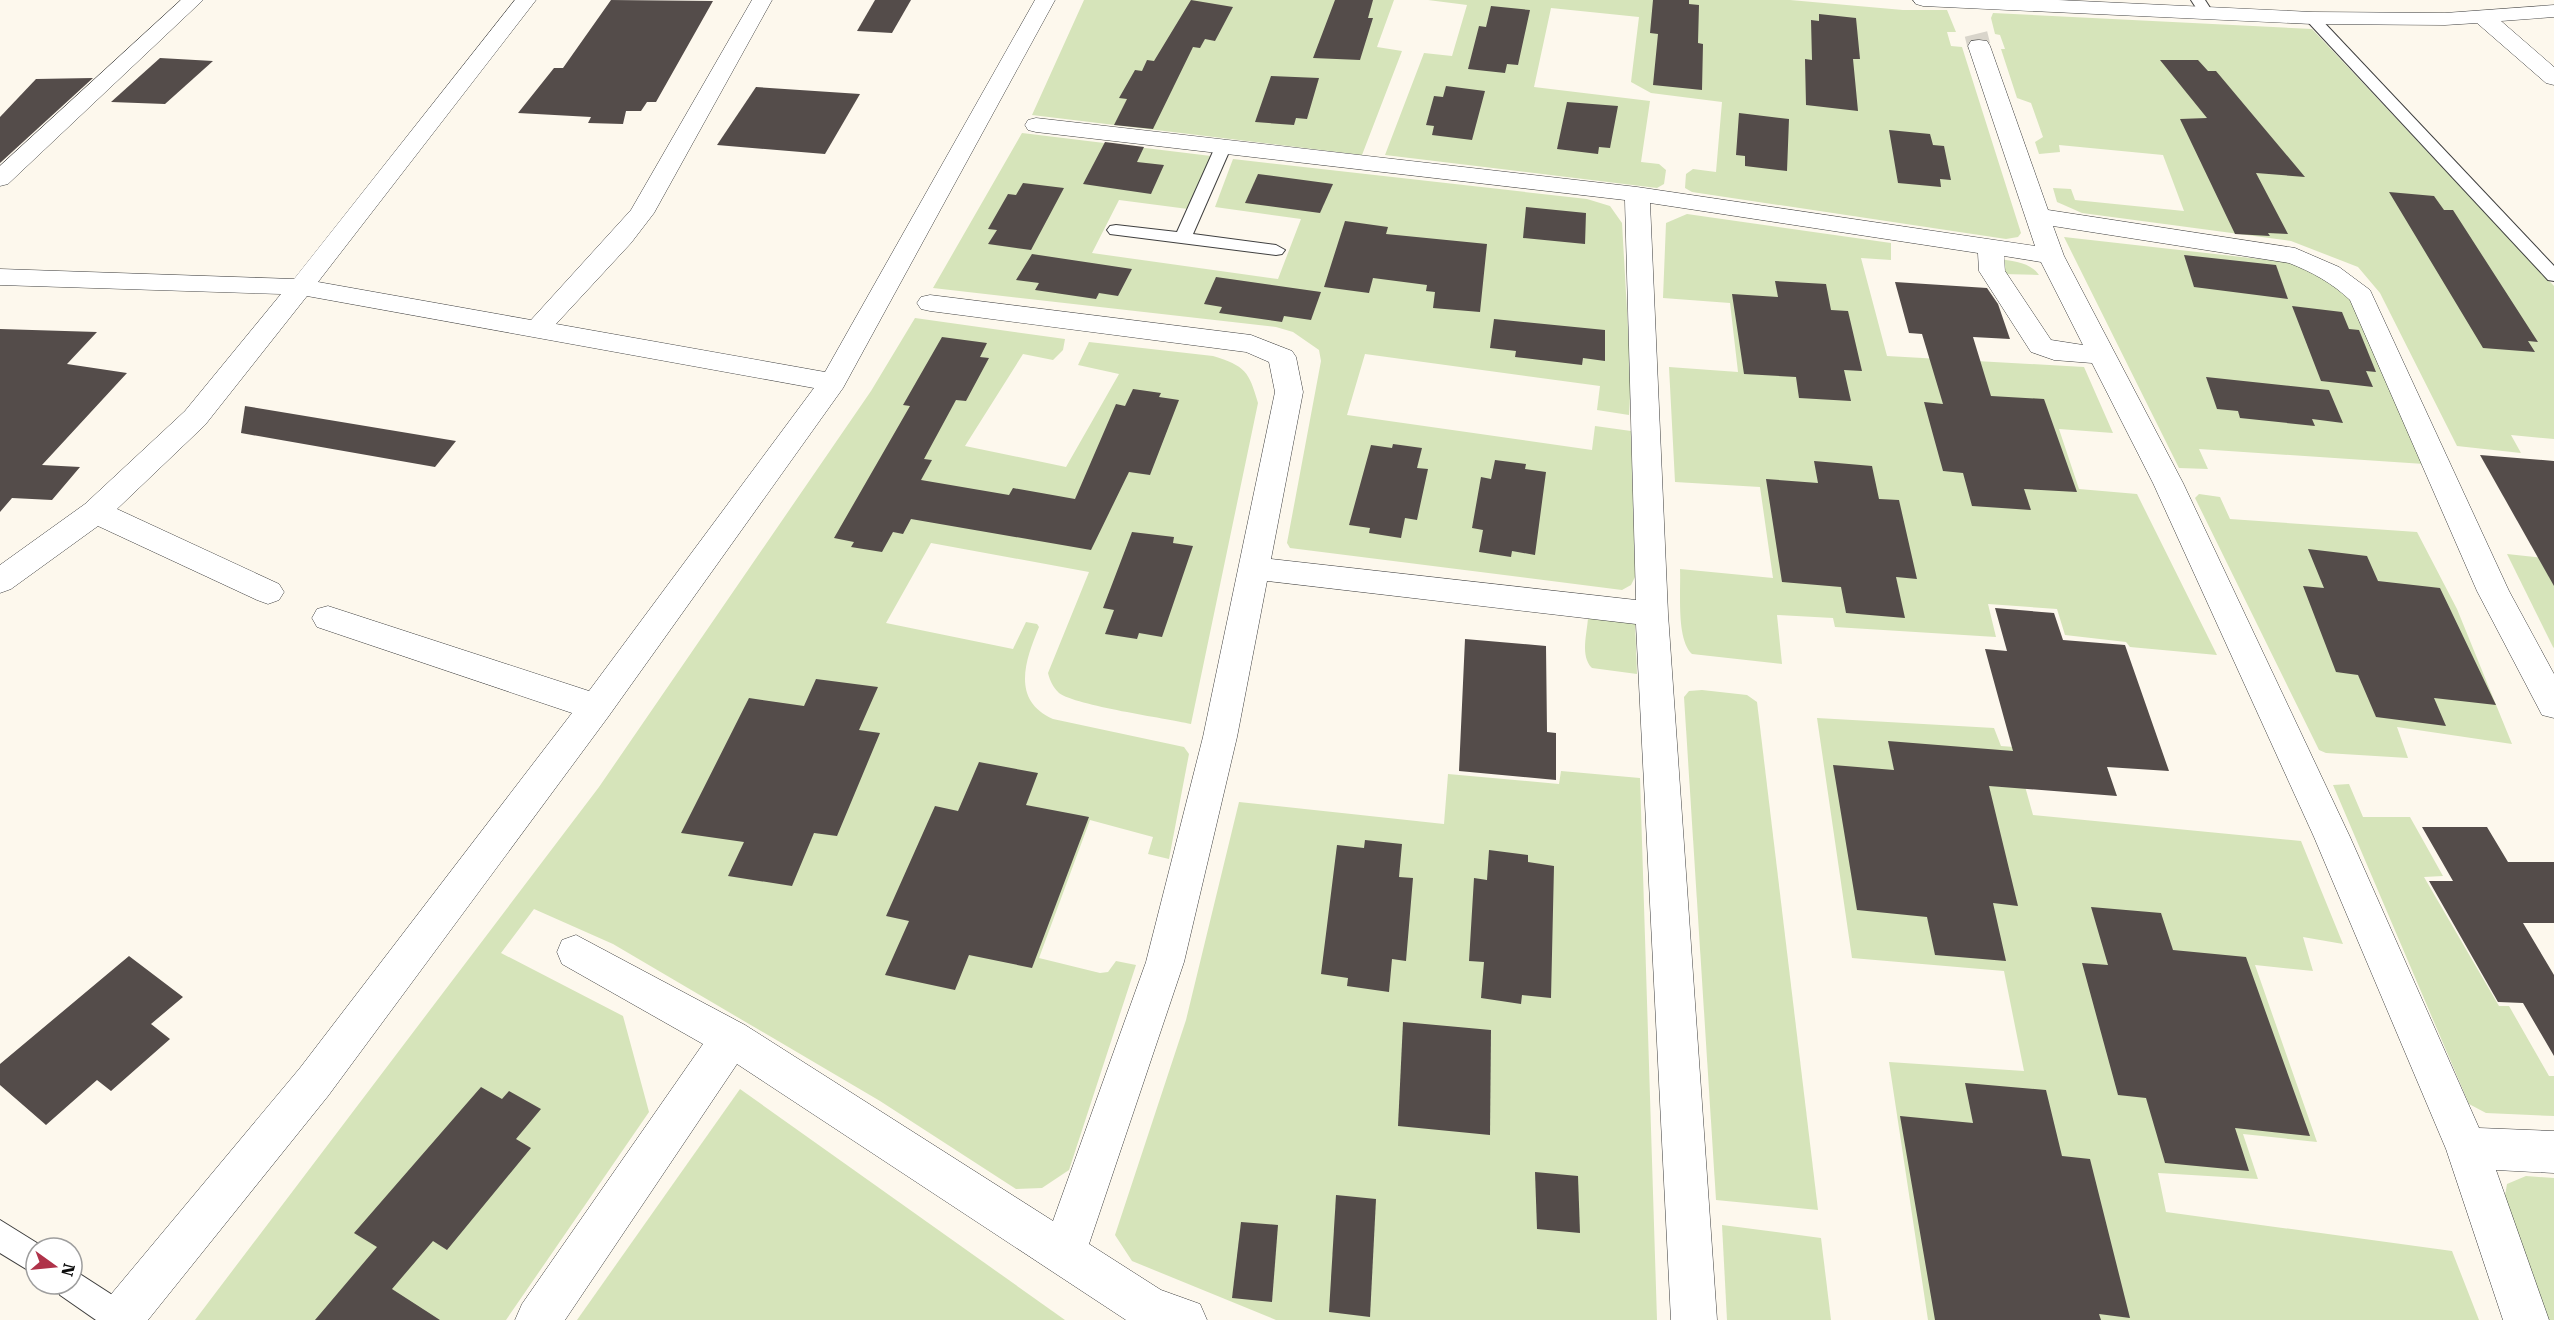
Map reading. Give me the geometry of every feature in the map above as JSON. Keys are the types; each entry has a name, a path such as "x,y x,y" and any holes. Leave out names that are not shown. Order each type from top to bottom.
{"street":[{"path":"0,178 193,0"},
{"path":"0,581 96,512 195,418 301,288 526,0"},
{"path":"537,329 622,238 642,213 762,0"},
{"path":"119,1319 314,1082 596,706 833,382 1002,82 1045,0"},
{"path":"1925,0 1967,3 2202,7 2312,18 2445,19 2554,11"},
{"path":"2423,0 2445,19"},
{"path":"1967,3 1977,40 2051,256 2168,483 2315,799 2467,1148 2526,1320"},
{"path":"2482,16 2554,78"},
{"path":"1036,125 1637,194 2051,256"},
{"path":"1637,194 1652,614 1694,1320"},
{"path":"2037,216 2295,256 2324,267 2343,279 2361,296 2493,591 2554,705"},
{"path":"1990,247 1992,271 2041,346 2054,351 2102,355"},
{"path":"0,277 301,288 833,382"},
{"path":"930,303 1251,344 1282,357 1289,392 1220,736 1157,989 1064,1252"},
{"path":"96,512 268,592"},
{"path":"1253,568 1652,614"},
{"path":"328,618 596,706"},
{"path":"576,952 731,1038 1150,1309 1184,1320"},
{"path":"537,1320 731,1038"},
{"path":"2467,1148 2554,1152"}],"lane":[{"path":"2312,18 2554,276"},
{"path":"1183,238 1224,145"},
{"path":"1116,230 1276,250"},
{"path":"0,1235 24,1252"},
{"path":"84,1293 119,1319"}],"green space":[{"path":"1084,0 1394,0 1377,47 1402,51 1362,155 1032,115"},
{"path":"1428,0 1790,0 1903,10 1947,10 1956,32 1947,32 1951,46 1962,47 2021,233 2018,237 2006,239 1692,192 1685,188 1686,174 1693,169 1716,172 1722,102 1651,93 1631,82 1639,17 1551,8 1534,87 1650,101 1641,162 1659,164 1666,170 1664,184 1657,188 1385,155 1424,53 1452,56 1467,5"},
{"path":"1993,13 2312,29 2554,286 2554,439 2511,435 2521,453 2457,446 2380,293 2358,267 2291,241 2082,213 2057,202 2053,188 2071,189 2075,200 2184,211 2163,155 2059,145 2060,152 2039,154 2035,142 2043,137 2031,103 2017,98 2001,49 2005,49 2000,35 1995,34 1991,18"},
{"path":"1022,133 1211,156 1188,209 1119,200 1092,253 1278,279 1301,219 1215,207 1233,159 1587,199 1610,206 1622,223 1631,381 1629,415 1597,410 1600,386 1365,354 1347,415 1592,450 1595,426 1631,431 1635,577 1631,585 1622,590 1290,548 1287,543 1321,361 1319,350 1293,332 1276,327 933,288"},
{"path":"1687,214 1891,243 1891,260 1861,258 1887,356 2084,367 2113,433 2059,429 2079,489 2137,494 2217,655 2130,647 2126,642 2065,635 2057,609 1988,604 1996,637 1835,627 1833,618 1777,615 1782,664 1692,654 1687,647 1681,627 1680,569 1773,578 1760,487 1675,482 1669,367 1738,372 1730,303 1663,298 1666,223"},
{"path":"2064,237 2286,262 2311,267 2347,293 2424,464 2199,449 2208,469 2179,468"},
{"path":"1998,259 2026,265 2039,275 2002,274"},
{"path":"915,318 1065,339 1063,350 1053,360 1023,354 965,446 1066,467 1119,374 1078,365 1089,342 1213,356 1232,363 1244,371 1252,384 1258,403 1191,724 1069,698 1059,693 1053,686 1048,673 1089,572 931,543 886,623 1013,649 1026,622 1037,624 1039,627 1029,653 1025,679 1026,691 1040,711 1053,719 1184,747 1189,754 1169,859 1148,854 1153,837 1090,820 1039,958 1100,973 1108,972 1116,961 1136,965 1069,1170 1042,1188 1016,1189 880,1101 613,944 534,909 501,953 623,1016 649,1112 506,1320 195,1320 599,787 871,391"},
{"path":"2199,494 2220,497 2230,519 2417,532 2457,609 2512,744 2397,727 2408,758 2326,753 2319,750 2195,498"},
{"path":"2507,554 2554,559 2554,648 2553,647"},
{"path":"1588,618 1635,623 1637,674 1592,668 1585,651"},
{"path":"1702,690 1747,695 1757,702 1818,1210 1716,1200 1684,697 1689,691"},
{"path":"1817,718 1994,728 2001,746 2014,747 2033,815 2301,841 2343,944 2303,937 2313,971 2255,965 2317,1142 2243,1134 2258,1179 2158,1173 2166,1212 2452,1251 2479,1320 1928,1320 1889,1062 2024,1071 2004,971 1852,958"},
{"path":"1561,771 1640,778 1657,1320 1276,1320 1132,1261 1115,1235 1186,1020 1239,802 1444,824 1448,774 1559,784"},
{"path":"2349,784 2363,817 2410,817 2443,876 2424,877 2499,1006 2509,1006 2549,1076 2554,1076 2554,1116 2486,1113 2469,1104 2333,785"},
{"path":"740,1089 1065,1320 577,1320"},
{"path":"2526,1176 2554,1178 2554,1320 2543,1320 2503,1207 2507,1184"},
{"path":"1722,1225 1821,1238 1831,1320 1727,1320"}],"building":[{"path":"611,0 713,1 656,102 647,102 641,111 626,111 623,124 588,123 591,117 518,113 554,68 563,68"},
{"path":"875,0 911,0 892,33 857,31"},
{"path":"1191,0 1233,7 1215,41 1205,39 1200,48 1193,47 1153,129 1114,125 1127,99 1119,98 1135,70 1142,71 1147,60 1154,61"},
{"path":"1335,0 1373,0 1368,18 1373,18 1360,60 1313,58"},
{"path":"1653,0 1689,0 1689,4 1699,5 1698,43 1703,44 1702,90 1653,85 1658,34 1650,33"},
{"path":"1491,6 1530,10 1518,65 1507,64 1505,73 1468,69 1479,26 1486,27"},
{"path":"1819,14 1856,18 1860,59 1853,59 1858,111 1806,105 1805,59 1812,60 1811,20 1819,21"},
{"path":"160,58 213,61 165,104 111,102"},
{"path":"2160,60 2198,60 2208,71 2216,71 2305,177 2256,173 2288,234 2268,233 2270,236 2235,234 2180,119 2207,118"},
{"path":"1271,76 1319,78 1307,119 1296,118 1294,125 1255,122"},
{"path":"93,78 0,163 0,117 36,79"},
{"path":"1446,86 1485,91 1472,140 1432,135 1434,126 1426,125 1434,96 1443,97"},
{"path":"756,87 860,94 825,154 717,145"},
{"path":"1567,102 1618,106 1610,148 1599,147 1598,154 1557,149"},
{"path":"1739,113 1789,119 1787,171 1745,166 1745,156 1736,155"},
{"path":"1889,130 1930,134 1933,145 1944,146 1951,180 1940,179 1941,187 1898,183"},
{"path":"1105,142 1144,147 1137,162 1164,165 1151,194 1083,184"},
{"path":"1258,174 1333,184 1320,213 1245,203"},
{"path":"1023,183 1064,188 1031,250 988,244 997,230 988,229 1008,194 1016,195"},
{"path":"2389,192 2434,196 2444,210 2453,210 2538,342 2528,341 2535,352 2483,348"},
{"path":"1526,207 1586,213 1585,244 1523,238"},
{"path":"1345,221 1388,227 1386,234 1487,244 1480,312 1433,308 1435,292 1426,291 1427,285 1373,278 1369,293 1324,287"},
{"path":"1032,254 1132,269 1118,296 1099,293 1096,299 1035,290 1039,283 1016,280"},
{"path":"2184,255 2276,265 2288,299 2194,287"},
{"path":"1216,277 1321,292 1311,320 1284,316 1282,322 1219,313 1222,307 1204,304"},
{"path":"1775,281 1826,284 1831,310 1848,311 1862,371 1844,370 1851,401 1799,398 1796,377 1744,374 1732,294 1778,297"},
{"path":"1895,282 1987,288 1998,304 2010,339 1973,337 1991,396 2044,399 2077,492 2024,489 2031,510 1972,506 1963,473 1943,471 1924,402 1943,404 1922,334 1909,333"},
{"path":"2292,306 2342,312 2349,329 2359,330 2376,372 2366,371 2373,387 2321,381"},
{"path":"1494,319 1605,330 1605,361 1583,358 1582,365 1515,357 1516,351 1490,348"},
{"path":"0,329 97,332 67,364 127,373 42,465 80,467 52,500 12,498 0,512"},
{"path":"942,337 987,343 980,357 989,358 966,401 956,400 924,459 932,460 921,480 1009,495 1013,488 1075,499 1116,404 1125,406 1133,389 1161,393 1159,397 1179,400 1150,475 1129,472 1091,550 911,519 903,534 893,532 882,552 851,547 854,542 834,538 910,406 903,405"},
{"path":"2206,377 2329,390 2343,423 2312,419 2315,426 2240,418 2238,411 2217,409"},
{"path":"245,406 456,441 435,467 241,433"},
{"path":"1393,444 1422,448 1417,468 1428,469 1417,520 1405,518 1401,538 1369,533 1370,528 1349,525 1371,445 1392,448"},
{"path":"2480,455 2554,461 2554,586"},
{"path":"1495,460 1526,464 1525,469 1546,472 1535,555 1512,551 1511,557 1479,552 1483,530 1472,528 1481,477 1491,479"},
{"path":"1814,461 1872,466 1879,499 1899,500 1917,579 1896,577 1905,618 1846,613 1841,587 1782,582 1766,479 1818,483"},
{"path":"1132,532 1174,537 1173,543 1193,546 1162,637 1139,633 1137,639 1105,634 1114,610 1103,608"},
{"path":"2308,549 2367,556 2378,581 2440,588 2496,705 2434,698 2446,726 2376,717 2358,675 2336,672 2303,586 2324,588"},
{"path":"1995,608 2054,613 2063,640 2125,645 2169,771 2107,767 2117,796 1989,786 2018,906 1993,903 2006,961 1935,955 1927,917 1857,910 1833,765 1894,770 1888,741 2013,751 1985,649 2007,651"},
{"path":"1465,639 1546,646 1547,732 1556,733 1556,780 1459,771"},
{"path":"816,679 878,687 859,730 880,733 837,836 814,833 792,886 728,876 744,842 681,833 749,698 804,706"},
{"path":"979,762 1038,773 1026,805 1089,817 1032,968 969,955 955,990 885,975 909,921 886,916 935,806 958,811"},
{"path":"2422,827 2487,827 2508,862 2554,862 2554,923 2523,923 2554,975 2554,1056 2523,1003 2498,1002 2429,881 2453,881"},
{"path":"1365,840 1402,844 1399,877 1413,878 1406,961 1392,959 1389,992 1347,986 1348,978 1321,974 1337,845 1364,848"},
{"path":"1489,850 1528,855 1528,862 1554,866 1551,998 1522,995 1521,1004 1481,998 1484,962 1469,961 1474,878 1487,880"},
{"path":"2091,907 2161,913 2173,950 2246,957 2310,1136 2235,1128 2249,1171 2165,1163 2146,1098 2118,1095 2082,963 2108,965"},
{"path":"129,956 183,997 151,1024 170,1039 111,1091 97,1080 46,1125 0,1085 0,1064"},
{"path":"1403,1022 1491,1030 1490,1135 1398,1126"},
{"path":"1965,1083 2046,1090 2062,1156 2090,1159 2130,1318 2099,1314 2101,1320 1935,1320 1900,1116 1973,1123"},
{"path":"481,1087 502,1099 509,1091 541,1109 516,1139 531,1148 447,1250 433,1241 392,1289 440,1320 315,1320 377,1247 354,1233"},
{"path":"1535,1172 1578,1176 1580,1233 1537,1229"},
{"path":"1336,1195 1376,1199 1370,1317 1329,1312"},
{"path":"1241,1222 1278,1225 1272,1302 1232,1298"}],"tunnel":[{"path":"1976,34 1979,46"}]}
